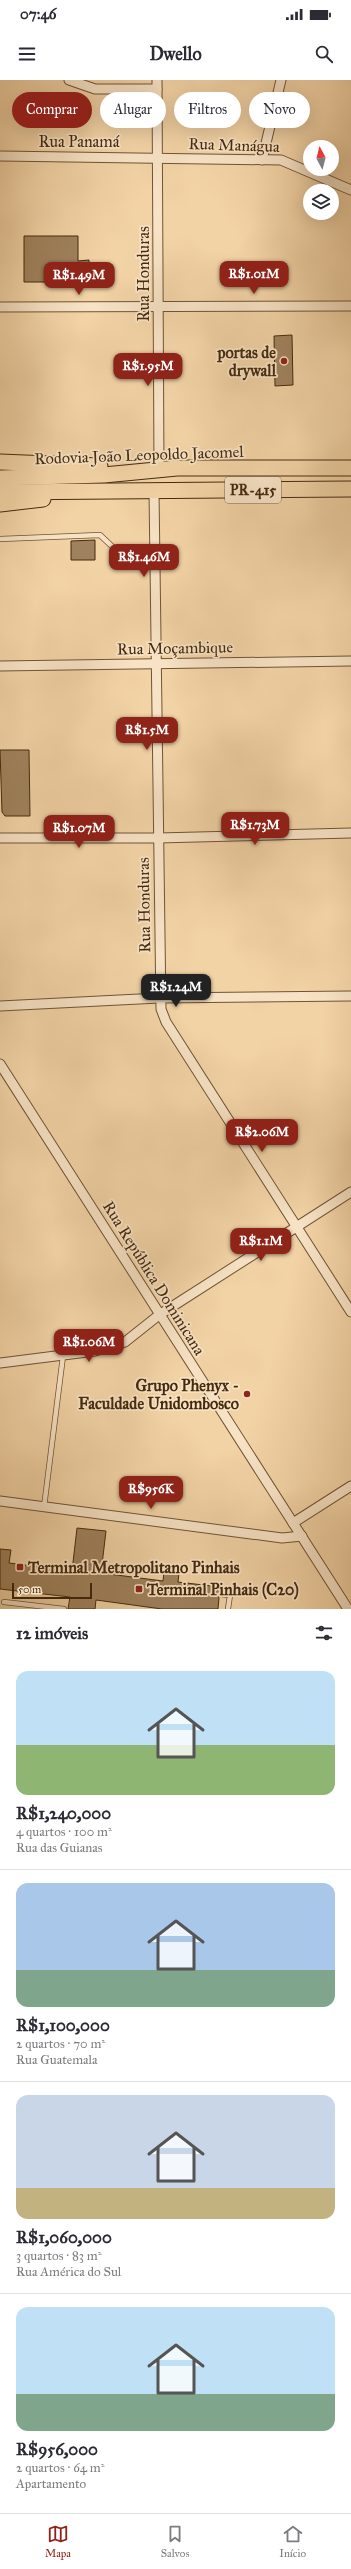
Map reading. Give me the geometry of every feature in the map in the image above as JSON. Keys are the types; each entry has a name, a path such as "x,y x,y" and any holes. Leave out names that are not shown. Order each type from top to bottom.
{"highway":[{"path":"0,462 159,469"},
{"name":"Rodovia João Leopoldo Jacomel","path":"0,478 104,475 159,469 351,468"},
{"name":"Rodovia João Leopoldo Jacomel","path":"0,492 351,489"},
{"path":"0,504 93,492"}],"street":[{"path":"69,80 95,89 157,85"},
{"path":"262,160 281,80"},
{"name":"Rua Honduras","path":"157,85 159,469"},
{"name":"Rua Panamá","path":"0,156 157,157"},
{"name":"Rua Manágua","path":"157,157 281,160 351,190"},
{"path":"0,307 351,306"},
{"name":"Rua Honduras","path":"154,491 159,998 166,1022 351,1312"},
{"name":"Rua Moçambique","path":"0,666 351,661"},
{"path":"0,838 158,838 351,833"},
{"path":"0,1006 159,998 351,996"},
{"name":"Rua República Dominicana","path":"0,1064 348,1609"},
{"path":"0,1363 96,1351 125,1342 159,1315 351,1192"},
{"path":"293,1523 351,1486"},
{"path":"0,1501 282,1538 302,1536"}],"lane":[{"path":"0,539 100,535 118,552 154,554"},
{"path":"44,1507 63,1356"},
{"path":"220,1594 230,1595 228,1609"},
{"path":"4,1602 64,1609"}],"building":[{"path":"24,236 78,236 78,261 89,260 89,282 24,282"},
{"name":"portas de drywall","path":"292,335 293,385 275,386 274,336"},
{"path":"95,540 95,560 71,560 71,541"},
{"path":"0,750 29,750 30,816 5,816 2,812"},
{"name":"Terminal Metropolitano Pinhais","path":"77,1528 106,1531 101,1573 163,1581 164,1571 179,1573 178,1582 220,1587 216,1593 219,1598 218,1609 162,1609 96,1600 95,1609 68,1609 70,1597 0,1589 0,1549 11,1550 9,1563 72,1571"}],"place":[{"name":"portas de drywall","path":"284,361"},
{"name":"Grupo Phenyx - Faculdade Unidombosco","path":"247,1394"},
{"name":"Terminal Metropolitano Pinhais","path":"20,1567"},
{"name":"Terminal Pinhais (C20)","path":"139,1589"}]}
